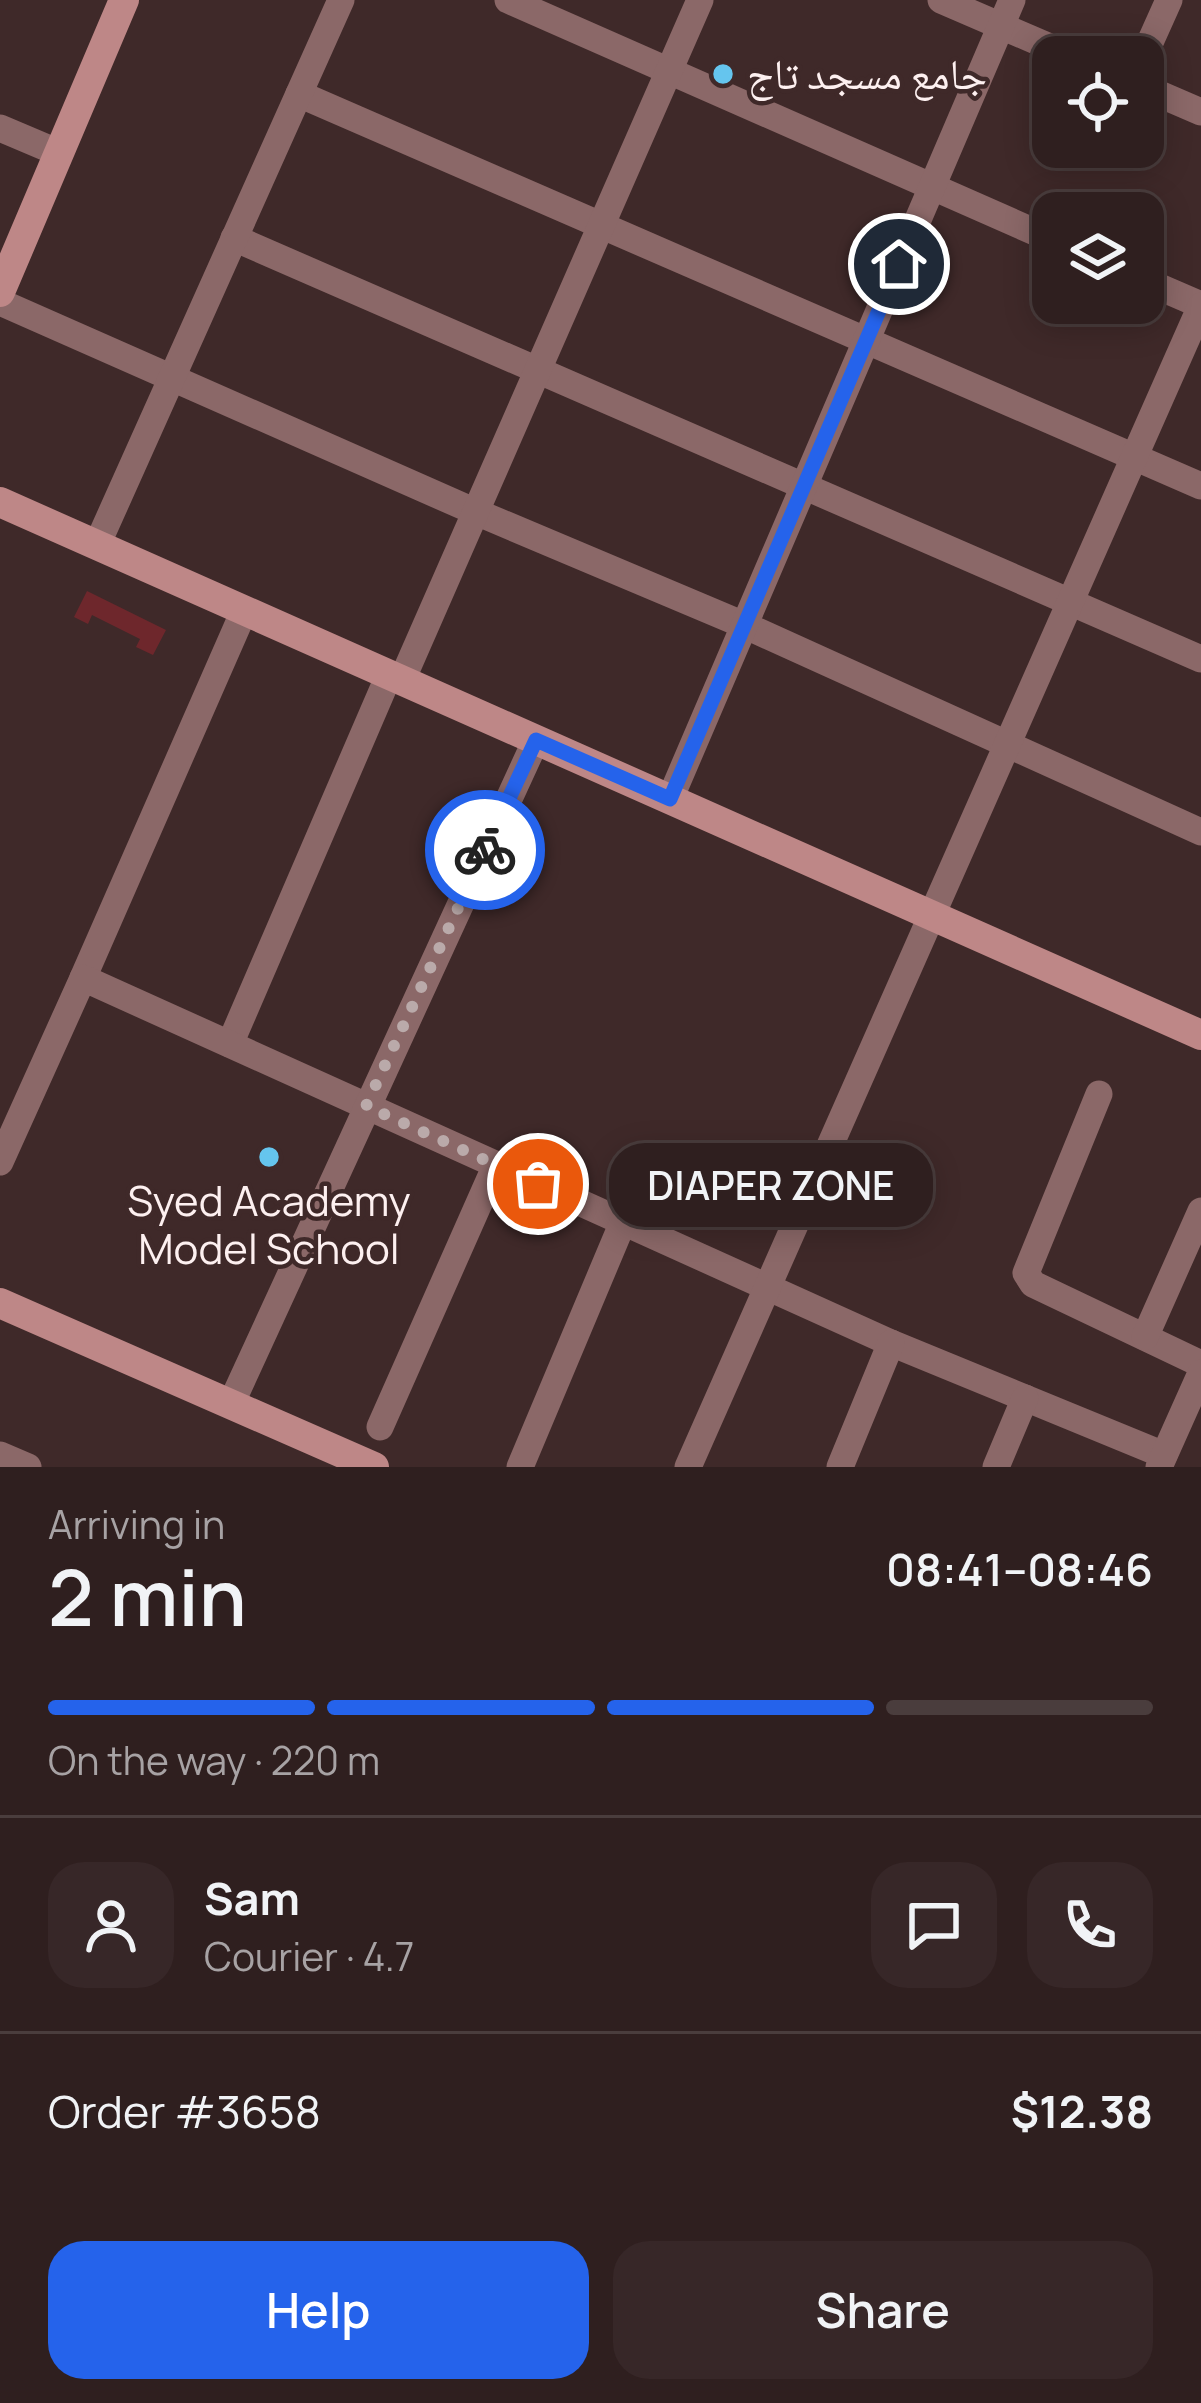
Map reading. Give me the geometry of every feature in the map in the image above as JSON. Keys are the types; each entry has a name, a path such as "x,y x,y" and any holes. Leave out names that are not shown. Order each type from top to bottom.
{"street":[{"path":"97,545 341,0"},
{"path":"508,0 1032,231"},
{"path":"230,1044 476,512 700,0"},
{"path":"941,0 1007,13 1042,36"},
{"path":"1153,36 1169,0"},
{"path":"0,292 116,2"},
{"path":"670,799 1007,13"},
{"path":"299,94 1201,486"},
{"path":"1164,97 1201,112"},
{"path":"0,128 59,153"},
{"path":"234,238 1201,659"},
{"path":"688,1467 767,1288 943,920 1006,746 1201,306 1164,289"},
{"path":"0,302 744,625 1201,832"},
{"path":"0,502 943,920 963,952 1199,1033"},
{"path":"0,1162 244,611"},
{"path":"231,1405 536,740"},
{"path":"83,978 1161,1461 1201,1368 1033,1284 1026,1273 1099,1094"},
{"path":"380,1427 496,1165"},
{"path":"1145,1337 1201,1211"},
{"path":"520,1467 623,1222"},
{"path":"0,1303 374,1467"},
{"path":"840,1467 891,1343"},
{"path":"996,1467 1025,1398"}],"building":[{"path":"87,591 166,630 153,655 136,647 140,639 92,615 88,624 74,617"}],"way so far":[{"path":"485,850 366,1106 538,1184"}],"place":[{"name":"جامع مسجد تاج","path":"723,74"},
{"name":"Syed Academy Model School","path":"269,1157"},
{"name":"DIAPER ZONE","path":"538,1184"}],"route":[{"path":"485,850 536,740 670,799 899,264"}]}
